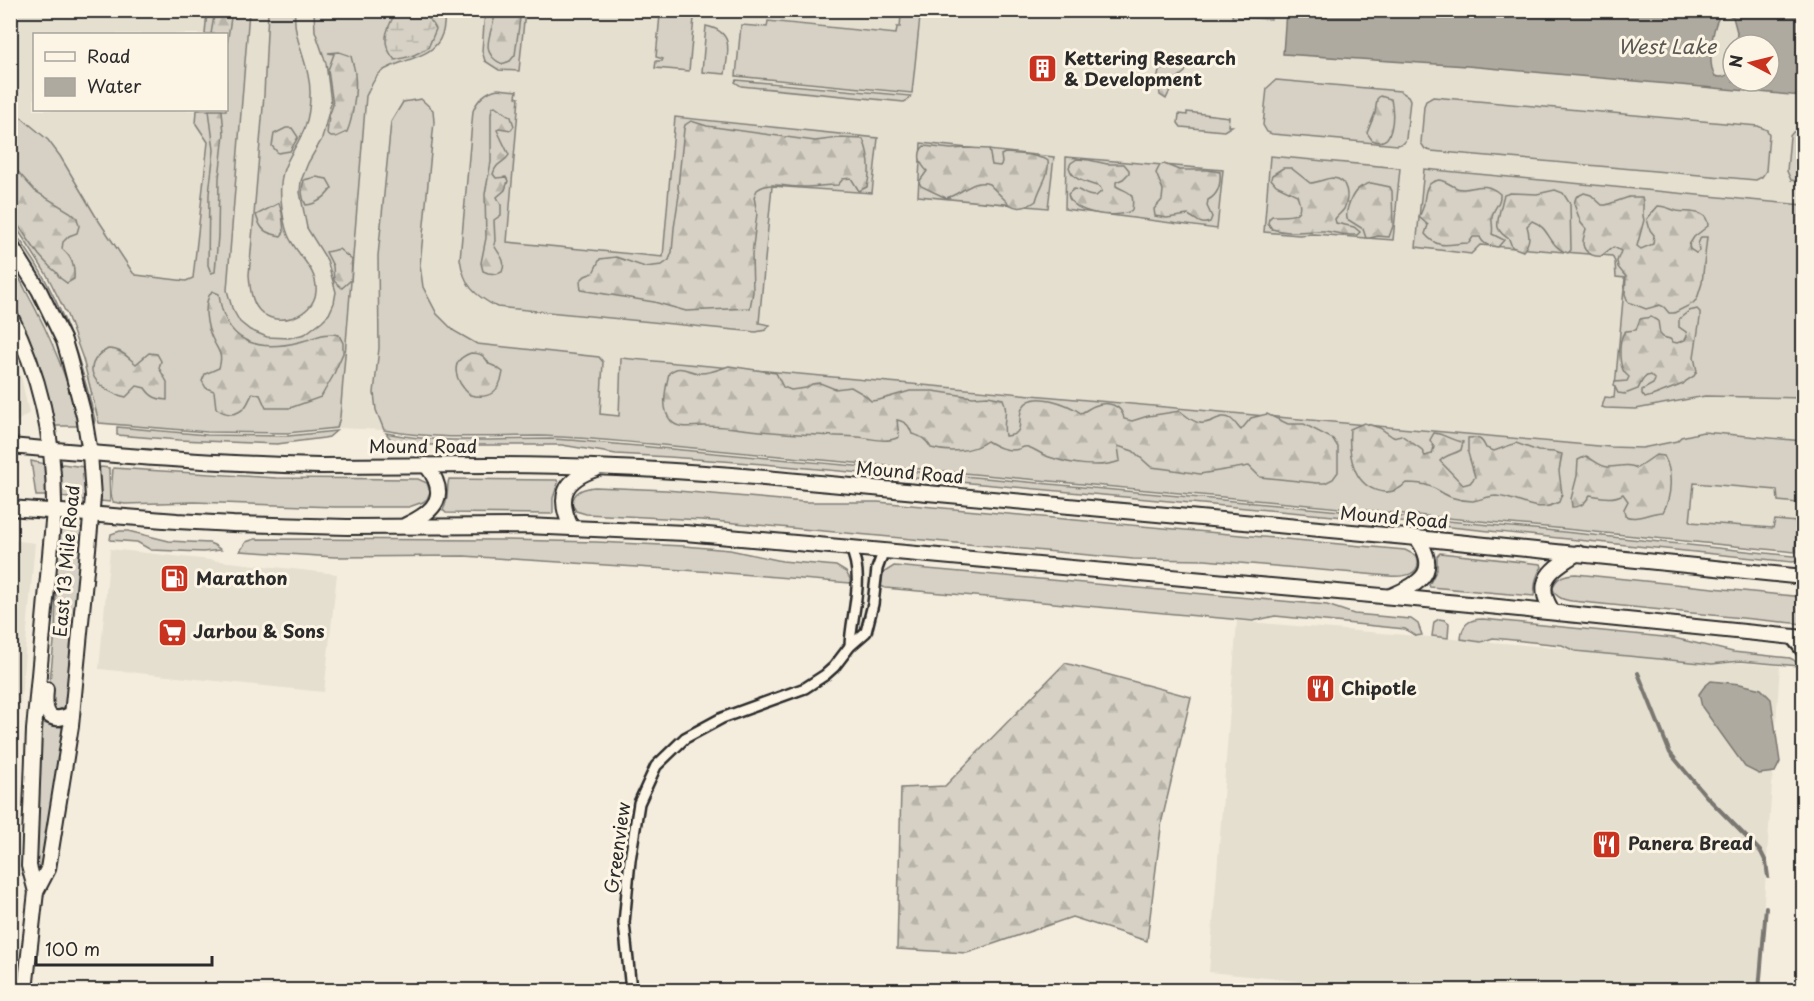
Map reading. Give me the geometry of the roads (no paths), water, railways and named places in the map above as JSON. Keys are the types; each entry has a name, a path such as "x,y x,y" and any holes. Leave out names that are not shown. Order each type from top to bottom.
{"main road":[{"name":"East 13 Mile Road","path":"10,244 39,290 64,341 82,402 93,486 72,714 48,869 36,892 25,990"},
{"path":"10,259 25,265"},
{"name":"East 13 Mile Road","path":"10,315 38,381 54,476 54,511 34,730 29,866 36,892"},
{"name":"Mound Road","path":"10,446 249,464 600,467 732,475 1578,553 1803,577"},
{"path":"402,527 429,511 438,497 439,490 436,480 426,465"},
{"path":"571,527 563,506 565,490 576,478 600,467"},
{"path":"10,508 222,523 402,527 571,527 685,533 1553,612 1803,638"},
{"path":"1389,597 1411,588 1425,575 1427,556 1417,538"},
{"path":"1553,612 1548,605 1544,590 1548,575 1578,553"},
{"path":"42,638 50,645 45,706 47,713 51,717 58,718 72,714"}],"street":[{"path":"850,547 857,567 850,646"},
{"name":"Greenview","path":"631,990 624,922 630,860 639,803 656,766 685,738 722,718 791,694 817,681 834,667 850,646 866,632 873,604 877,569 884,550"},
{"path":"1789,636 1803,656"},
{"path":"1803,744 1803,802"}],"water":[{"name":"West Lake","path":"1286,11 1803,11 1803,96 1769,93 1781,93 1781,33 1737,33 1733,17 1726,14 1719,17 1716,23 1711,55 1715,76 1721,77 1721,89 1467,66 1283,54"},
{"path":"1711,681 1761,689 1771,699 1780,762 1775,772 1759,774 1745,767 1702,707 1699,694"}],"waterway":[{"path":"1638,673 1670,753 1706,796 1761,852 1766,862 1768,877"},
{"path":"1759,990 1766,907"}],"place":[{"name":"Kettering Research & Development","path":"1043,69"},
{"name":"Marathon","path":"175,579"},
{"name":"Jarbou & Sons","path":"172,632"},
{"name":"Chipotle","path":"1320,689"},
{"name":"Panera Bread","path":"1607,844"}]}
